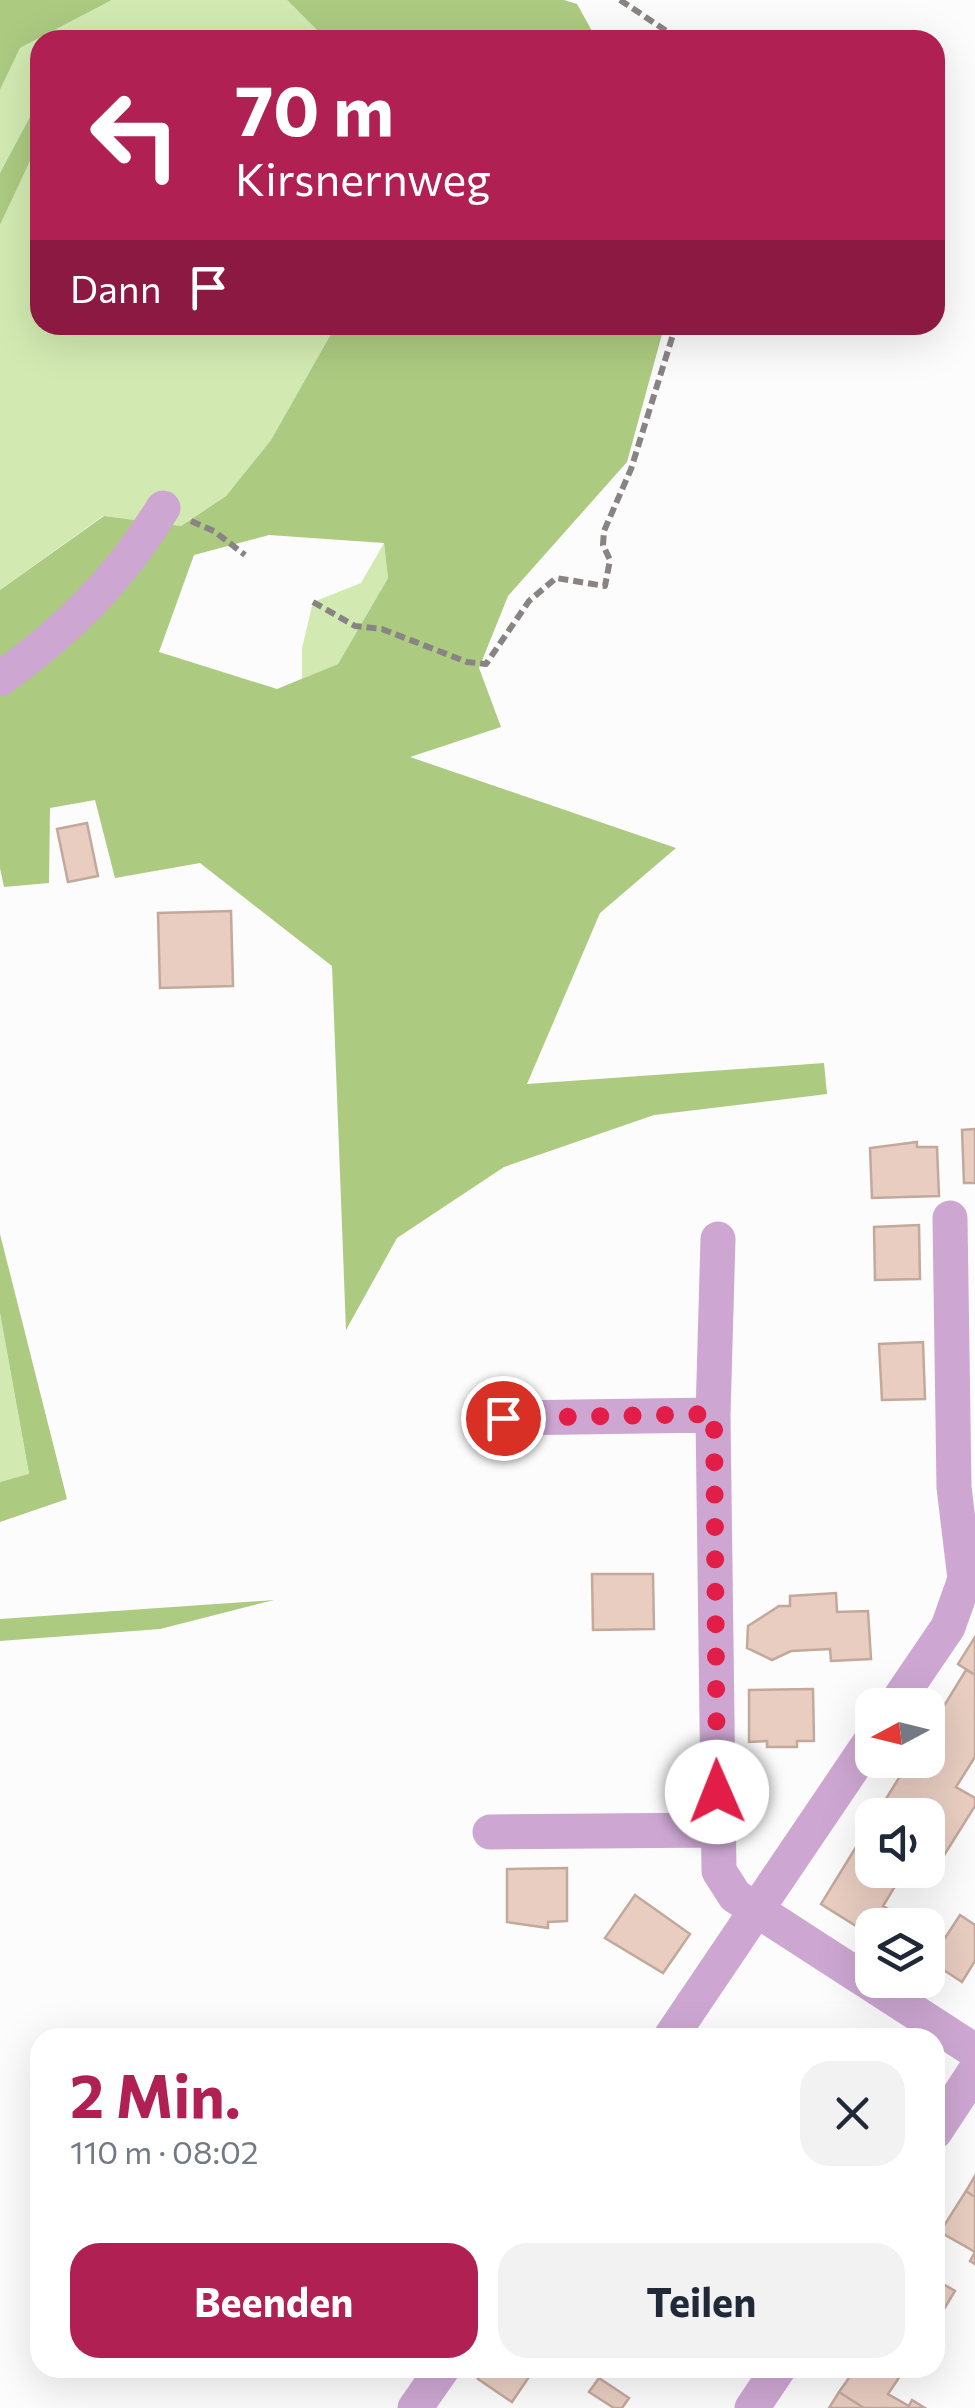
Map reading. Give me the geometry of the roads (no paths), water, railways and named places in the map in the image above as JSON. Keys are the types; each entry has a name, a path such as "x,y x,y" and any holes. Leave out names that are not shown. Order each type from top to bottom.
{"street":[{"path":"0,679 92,606 131,559 163,508"},
{"path":"907,1688 948,1627 965,1579 954,1487 950,1218"},
{"path":"718,1239 714,1414 719,1871 725,1885 757,1912 938,2028"},
{"path":"503,1418 714,1414"},
{"path":"677,2028 855,1765"},
{"path":"490,1832 717,1830"},
{"path":"945,2033 975,2052"},
{"path":"945,2117 975,2071"},
{"path":"415,2408 436,2378"},
{"path":"752,2408 772,2378"}]}
